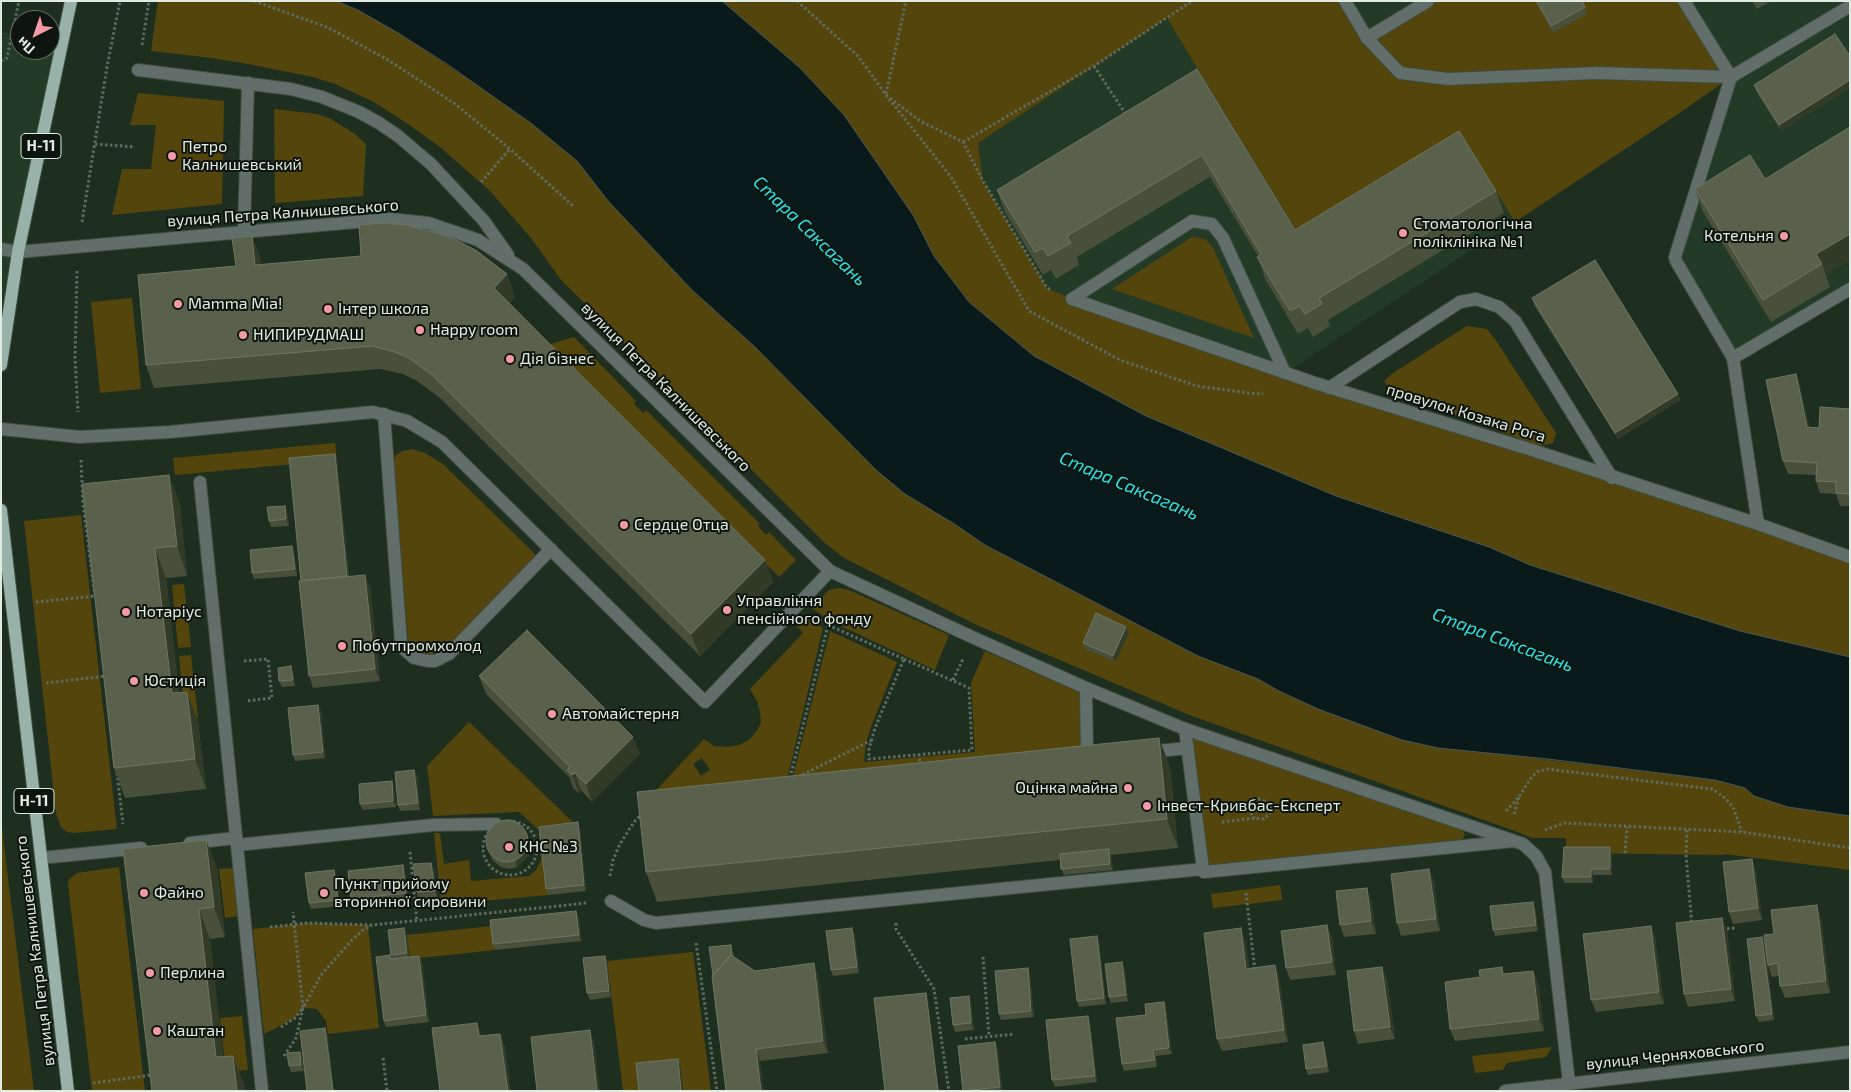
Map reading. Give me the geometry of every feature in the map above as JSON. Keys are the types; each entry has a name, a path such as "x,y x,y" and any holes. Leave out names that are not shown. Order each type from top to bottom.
{"main road":[{"name":"Н-11","path":"1,365 18,252 71,1"},
{"name":"вулиця Петра Калнишевського","path":"1,510 3,541 12,604 67,1088"}],"street":[{"path":"1344,1 1367,38 1400,73 1448,79 1596,73 1731,77 1850,6"},
{"path":"1367,38 1428,1"},
{"path":"1684,1 1731,77 1675,257 1733,358 1758,524"},
{"path":"138,70 291,89 322,96 344,105 379,123 431,164 484,221 513,261"},
{"path":"244,231 248,84"},
{"name":"вулиця Петра Калнишевського","path":"1,249 18,252 382,219 406,219 428,223 478,240 513,261 532,277 830,571 1086,688 1185,729 1516,840"},
{"path":"1072,299 1192,221 1212,224 1223,238 1285,373"},
{"path":"1733,358 1850,288"},
{"name":"провулок Козака Рога","path":"1072,299 1328,388 1532,450 1612,478 1758,524 1850,557"},
{"path":"1328,388 1460,302 1476,299 1499,307 1515,321 1612,478"},
{"path":"1,429 80,438 170,432 374,412 407,421 442,442 705,702 830,571"},
{"path":"384,414 401,642 405,650 414,658 435,661 449,654 551,549"},
{"path":"200,482 262,1091"},
{"path":"1086,688 1087,757 1106,756"},
{"path":"1185,729 1203,869"},
{"path":"1133,753 1188,748"},
{"path":"181,844 433,825 496,824"},
{"path":"610,901 644,920 656,923 1203,869 1204,872 1516,840 1532,852 1545,872 1569,1083"},
{"path":"41,858 154,846"},
{"name":"вулиця Черняховського","path":"1505,1091 1850,1052"}],"path":[{"path":"1,61 7,58 20,1"},
{"path":"107,67 120,1"},
{"path":"138,70 149,1"},
{"path":"254,1 329,28 390,61 455,104 510,149 573,206"},
{"path":"797,1 858,56 951,177 1029,311 1120,360 1137,366 1197,386 1257,394 1266,392"},
{"path":"886,94 906,1"},
{"path":"963,142 1094,66 1192,1"},
{"path":"1094,66 1127,117"},
{"path":"886,94 920,121 963,142 983,181 1047,288 1072,299"},
{"path":"95,144 135,147"},
{"path":"481,182 510,149"},
{"path":"80,438 83,494 96,604"},
{"path":"83,494 92,493"},
{"path":"12,604 95,596"},
{"path":"799,604 828,625 969,688 972,750 869,759 869,749 875,728 904,659"},
{"path":"738,618 744,623"},
{"path":"828,625 788,782 872,740"},
{"path":"218,663 268,659 272,698 222,703"},
{"path":"104,667 106,686"},
{"path":"21,686 105,676"},
{"path":"919,754 920,772"},
{"path":"1519,797 1537,772 1547,769 1708,788 1725,798 1733,807 1742,832"},
{"path":"117,772 126,850"},
{"path":"1197,824 1255,818 1264,819 1268,817 1271,810 1267,802 1259,800 1252,804 1250,812 1255,818"},
{"path":"246,930 295,924 373,925 610,901 610,878 613,860 627,832 648,808"},
{"path":"515,821 526,826 532,833 537,851 532,863 526,870 514,874 505,874 493,869 487,862 483,851 484,838 496,824 515,821"},
{"path":"1516,840 1564,823 1742,832 1850,848"},
{"path":"408,827 417,921"},
{"path":"1625,853 1627,827"},
{"path":"1686,830 1686,854 1693,932"},
{"path":"1248,904 1256,976"},
{"path":"280,1065 296,1038 303,1008 293,912"},
{"path":"257,1036 268,1033 294,1018 303,1008 321,975 338,953 363,930 373,925"},
{"path":"1719,930 1736,928"},
{"path":"896,929 934,989 949,1091"},
{"path":"697,951 717,1091"},
{"path":"983,957 989,1036"},
{"path":"965,1039 1014,1034"},
{"path":"383,1058 388,1091"},
{"path":"67,1088 152,1075 153,1083"}],"shaded area":[{"path":"158,1 336,1 358,10 398,33 491,94 532,124 577,161 609,202 692,290 755,347 876,470 905,494 985,545 1198,656 1258,679 1318,709 1334,709 1473,751 1715,780 1745,788 1754,796 1788,807 1850,816 1850,870 1724,854 1566,853 1566,838 1532,838 1192,716 977,625 844,558 826,544 561,280 531,238 490,191 440,147 374,102 335,84 313,77 248,64 151,51"},
{"path":"722,1 1345,1 1367,38 1428,1 1684,1 1731,77 1515,222 1469,147 1305,245 1167,18 978,143 983,181 1047,288 1072,299 1850,557 1850,657 1793,644 1777,661 1740,631 1530,565 1489,547 1336,496 1146,416 1131,425 1065,372 1034,356 969,302 934,256 913,215 844,115 799,67"},
{"path":"1192,1 1850,1 1850,289 1733,358 1676,261 1730,77 1678,114 1285,373 1072,299 1047,288 983,181 978,143"},
{"path":"1,32 10,33 10,60 60,60 60,39 64,40 1,365"},
{"path":"138,93 224,101 222,204 112,215 122,169 151,169 156,125 130,125"},
{"path":"274,109 317,114 331,119 355,134 366,144 363,196 275,203"},
{"path":"1192,237 1206,239 1213,248 1254,338 1112,289"},
{"path":"132,298 141,389 100,393 91,302"},
{"path":"1467,326 1487,329 1497,342 1556,433 1553,443 1539,446 1391,391 1384,381 1393,373"},
{"path":"574,337 636,401 634,404 643,413 646,410 760,524 758,526 766,535 769,532 796,560 779,577 547,345"},
{"path":"335,443 337,460 175,475 173,458"},
{"path":"412,449 425,453 443,464 536,555 445,650 432,654 418,652 411,646 408,640 393,460 396,455"},
{"path":"81,515 117,829 74,833 67,832 61,827 56,813 24,521"},
{"path":"184,584 191,647 178,648 172,585"},
{"path":"839,588 849,590 949,635 935,670 830,621 812,608 829,590"},
{"path":"804,616 823,628 787,780 648,799 704,739 714,746 726,747 739,745 749,740 756,732 761,723 760,711 750,689 803,633 796,625","holes":["702,758 710,770 701,776 693,764"]},
{"path":"830,631 897,662 871,727 866,743 864,762 975,752 971,683 985,651 1081,693 1083,756 795,778 793,776"},
{"path":"191,655 198,718 185,719 179,656"},
{"path":"469,722 580,829 541,833 548,895 441,905 434,833 440,833 444,864 469,860 471,881 529,876 536,870 541,860 539,833 541,832 519,812 433,816 427,766"},
{"path":"1190,736 1463,830 1465,835 1461,841 1208,867"},
{"path":"1,820 34,1091 1,1091"},
{"path":"119,867 145,1091 92,1091 68,884 69,879 77,873"},
{"path":"234,868 239,916 225,918 219,869"},
{"path":"1280,885 1282,900 1213,908 1211,894"},
{"path":"307,923 373,925 368,927 379,1028 328,1034 326,1021 317,1009 303,1008 295,1018 264,1034 253,929"},
{"path":"492,926 495,950 410,959 407,935"},
{"path":"693,952 711,1091 683,1091 680,1066 639,1070 641,1091 623,1091 607,961"},
{"path":"242,1016 248,1070 226,1072 220,1018"},
{"path":"1552,1047 1546,1057 1507,1063 1503,1070 1475,1073 1472,1056"}],"water":[{"name":"Стара Саксагань","path":"336,1 722,1 799,67 844,115 913,215 934,256 969,302 1034,356 1146,416 1336,496 1489,547 1530,565 1740,631 1850,657 1850,816 1788,807 1754,796 1745,788 1715,780 1548,759 1438,748 1402,740 1318,709 1258,679 1198,656 985,545 905,494 876,470 755,347 692,290 609,202 577,161 532,124 447,64 358,10"}],"building":[{"path":"1536,1 1582,1 1585,7 1551,26"},
{"path":"1835,34 1850,56 1850,80 1779,125 1754,85"},
{"name":"Стоматологічна поліклініка №1","path":"1197,69 1295,230 1459,131 1496,191 1319,298 1322,304 1305,314 1300,306 1290,311 1257,257 1261,254 1202,155 1067,236 1071,243 1048,256 1043,248 1035,252 997,190"},
{"name":"Котельня","path":"1850,127 1850,234 1816,254 1822,264 1763,300 1695,189 1750,155 1765,179"},
{"path":"384,223 407,225 444,235 477,251 507,274 494,288 765,560 691,634 432,375 409,358 372,346 146,365 138,275 236,266 232,238 252,236 255,265 361,256 359,225"},
{"path":"1595,260 1678,394 1615,433 1532,298"},
{"path":"1796,374 1807,427 1819,428 1820,407 1850,409 1850,494 1836,493 1836,482 1816,481 1817,463 1783,461 1766,380"},
{"path":"335,454 347,576 301,581 289,458"},
{"path":"169,475 177,546 155,548 172,693 187,692 195,759 114,768 82,484"},
{"path":"285,506 286,519 269,521 267,507"},
{"path":"292,546 295,569 252,573 250,550"},
{"name":"Побутпромхолод","path":"365,575 375,669 309,676 299,581"},
{"path":"1096,613 1126,627 1113,656 1083,643"},
{"name":"Автомайстерня","path":"527,630 633,737 586,784 575,773 572,775 567,770 570,767 479,676"},
{"path":"291,666 293,680 279,681 278,668"},
{"path":"318,705 323,752 293,755 288,708"},
{"path":"1159,738 1167,819 646,872 637,792"},
{"path":"414,770 418,803 398,805 395,772"},
{"path":"392,781 393,801 360,804 359,784"},
{"name":"КНС №3","path":"507,820 522,826 528,841 522,856 507,862 492,856 486,841 492,826"},
{"path":"578,822 584,885 546,889 539,827"},
{"path":"206,840 214,907 199,909 216,1057 233,1056 237,1091 152,1091 123,849"},
{"path":"1564,847 1610,847 1610,869 1591,869 1591,877 1562,877"},
{"path":"1109,849 1110,864 1061,869 1060,854"},
{"path":"1752,859 1758,908 1729,912 1723,862"},
{"path":"431,863 435,891 417,892 413,864"},
{"path":"403,865 406,893 351,899 348,871"},
{"path":"1429,869 1436,919 1397,923 1391,874"},
{"name":"Пункт прийому вторинної сировини","path":"334,870 338,900 309,903 305,873"},
{"path":"1367,888 1371,921 1340,925 1336,891"},
{"path":"1533,902 1536,925 1493,930 1490,906"},
{"path":"1817,905 1826,981 1780,986 1778,963 1768,965 1764,935 1774,934 1771,910"},
{"path":"576,911 579,935 493,944 490,920"},
{"path":"1722,918 1731,989 1684,994 1676,923"},
{"path":"1327,925 1332,962 1286,968 1281,931"},
{"path":"1651,926 1659,992 1591,1000 1583,934"},
{"path":"404,928 407,953 391,955 388,930"},
{"path":"852,928 857,967 831,970 826,931"},
{"path":"1241,928 1246,969 1275,965 1284,1030 1217,1039 1204,933"},
{"path":"1097,936 1104,998 1077,1001 1070,939"},
{"path":"1762,937 1772,1014 1756,1016 1747,939"},
{"path":"731,945 732,956 713,975 709,947"},
{"path":"390,955 391,959 419,956 426,1015 384,1021 376,957"},
{"path":"731,955 755,971 814,963 823,1041 756,1049 761,1091 726,1091 712,976"},
{"path":"605,956 609,991 587,993 583,958"},
{"path":"1122,962 1126,995 1109,997 1105,964"},
{"path":"1382,967 1390,1027 1354,1031 1347,971"},
{"path":"1502,967 1503,974 1533,971 1539,1019 1450,1029 1445,982 1480,977 1479,970"},
{"path":"1028,968 1031,1011 999,1014 995,971"},
{"path":"926,993 938,1091 885,1091 874,998"},
{"path":"969,996 971,1023 953,1025 950,998"},
{"path":"1164,1002 1169,1048 1153,1050 1155,1060 1122,1064 1116,1018 1146,1015 1145,1004"},
{"path":"1088,1016 1095,1076 1052,1080 1046,1020"},
{"path":"477,1023 479,1036 500,1034 508,1091 440,1091 432,1028"},
{"path":"325,1028 333,1091 307,1091 300,1031"},
{"path":"590,1030 597,1091 537,1091 531,1037"},
{"path":"995,1042 1000,1087 963,1091 958,1046"},
{"path":"1323,1042 1327,1066 1306,1069 1303,1045"},
{"path":"300,1052 301,1065 289,1066 287,1053"},
{"path":"678,1059 681,1091 639,1091 636,1063"}],"place":[{"name":"Петро Калнишевський","path":"172,156"},
{"name":"Стоматологічна поліклініка №1","path":"1403,233"},
{"name":"Котельня","path":"1784,236"},
{"name":"Mamma Mia!","path":"178,304"},
{"name":"Інтер школа","path":"328,309"},
{"name":"Happy room","path":"420,330"},
{"name":"НИПИРУДМАШ","path":"243,335"},
{"name":"Дія бізнес","path":"510,359"},
{"name":"Сердце Отца","path":"624,525"},
{"name":"Управління пенсійного фонду","path":"727,610"},
{"name":"Нотарiус","path":"126,612"},
{"name":"Побутпромхолод","path":"342,646"},
{"name":"Юстиція","path":"134,681"},
{"name":"Автомайстерня","path":"552,714"},
{"name":"Оцінка майна","path":"1128,788"},
{"name":"Інвест-Кривбас-Експерт","path":"1147,806"},
{"name":"КНС №3","path":"509,847"},
{"name":"Файно","path":"144,893"},
{"name":"Пункт прийому вторинної сировини","path":"324,893"},
{"name":"Перлина","path":"150,973"},
{"name":"Каштан","path":"157,1031"}]}
